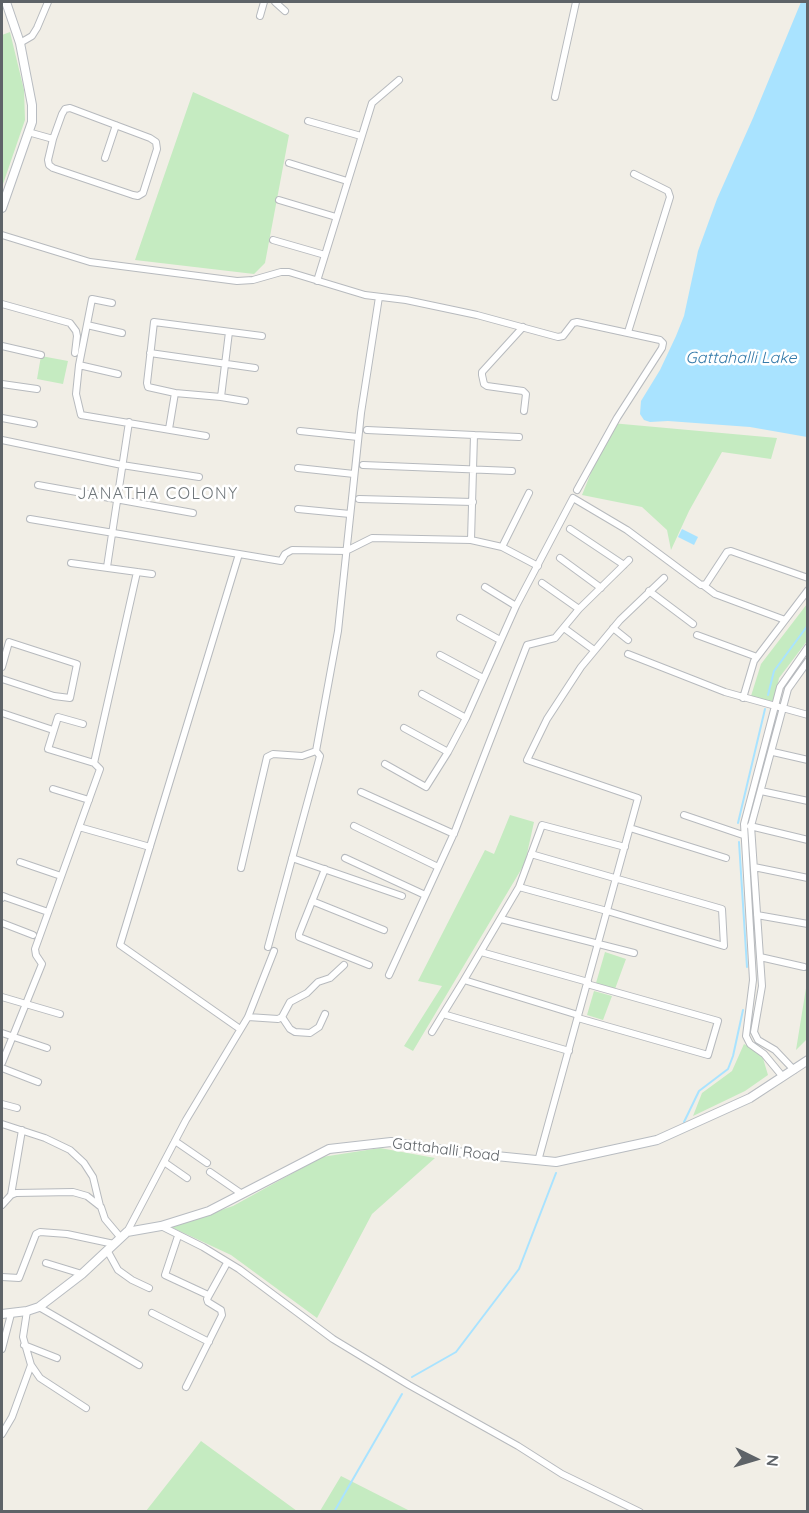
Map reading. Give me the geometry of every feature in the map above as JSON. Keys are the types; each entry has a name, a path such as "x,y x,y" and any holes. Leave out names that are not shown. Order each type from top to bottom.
{"main road":[{"path":"2,208 32,122 32,105 20,43 6,2"},
{"name":"Gattahalli Road","path":"117,1241 209,1211 329,1149 391,1142 456,1152 556,1162 657,1140 750,1098 803,1065"},
{"path":"6,1314 39,1307 82,1274 117,1241"}],"street":[{"path":"20,43 32,36 48,2"},
{"path":"260,16 264,2"},
{"path":"275,2 285,10"},
{"path":"555,97 576,2"},
{"path":"317,281 372,103 399,80"},
{"path":"70,108 156,142 157,149 142,194 138,196 49,165 53,139 65,109 70,108"},
{"path":"308,121 361,136"},
{"path":"105,158 116,125"},
{"path":"28,132 53,139"},
{"path":"289,163 347,181"},
{"path":"628,332 670,197 668,191 634,174"},
{"path":"279,200 336,217"},
{"path":"2,235 90,262 237,281 254,280 289,272 379,297 406,300 477,315 558,337 566,334 573,323 581,322 660,340 663,344 662,348 617,418 577,490"},
{"path":"273,240 325,255"},
{"path":"117,1241 248,1017 271,949 292,858 320,759 316,751 338,631 358,437 379,297"},
{"path":"112,303 92,299 79,365 76,394 81,415 206,436"},
{"path":"2,304 70,323 77,336 75,353"},
{"path":"245,401 175,393 148,387 154,322 262,336"},
{"path":"87,325 122,333"},
{"path":"523,327 482,372 482,375 483,384 487,387 523,390 526,394 524,411"},
{"path":"221,397 229,332"},
{"path":"2,346 41,355"},
{"path":"150,353 255,368"},
{"path":"79,365 118,374"},
{"path":"2,384 37,389"},
{"path":"169,429 175,393"},
{"path":"2,418 34,424"},
{"path":"107,567 129,422"},
{"path":"367,430 519,437"},
{"path":"300,431 358,437"},
{"path":"471,540 474,435"},
{"path":"2,440 122,465 198,477"},
{"path":"363,465 512,471"},
{"path":"298,468 354,474"},
{"path":"38,485 193,513"},
{"path":"502,547 529,493"},
{"path":"385,764 426,787 466,717 516,606 573,498 627,530 715,594 785,620"},
{"path":"359,499 473,502"},
{"path":"298,509 350,514"},
{"path":"30,519 281,561 285,554 292,550 346,551 372,538 471,540 502,547 538,566"},
{"path":"389,975 454,834 527,645 555,638 579,609 627,562 570,529"},
{"path":"703,585 727,552 731,551 807,578"},
{"path":"239,554 120,945 240,1029"},
{"path":"560,558 601,588"},
{"path":"71,563 152,574"},
{"path":"94,764 138,572"},
{"path":"538,1161 638,798 526,760 558,701 594,650 664,578"},
{"path":"542,583 579,609"},
{"path":"485,587 516,606"},
{"path":"743,698 757,657 807,590"},
{"path":"649,591 693,624"},
{"path":"459,618 500,640"},
{"path":"564,627 594,650"},
{"path":"613,628 628,640"},
{"path":"697,635 757,657"},
{"path":"2,667 9,642 77,664 70,698 54,696 2,679"},
{"path":"803,1065 756,1037 755,1024 762,986 751,826 772,752 784,678 807,647"},
{"path":"628,654 743,698 807,715"},
{"path":"440,655 483,678"},
{"path":"783,1077 764,1054 750,1044 746,1036 753,980 743,835 744,824 779,708 788,689 804,670 807,660"},
{"path":"422,694 466,717"},
{"path":"2,713 53,730"},
{"path":"2,1063 42,964 35,949 100,769 94,764 48,749 58,717 83,724"},
{"path":"404,728 448,752"},
{"path":"241,868 267,758 273,754 302,756 316,751"},
{"path":"772,752 807,760"},
{"path":"53,789 89,800"},
{"path":"761,790 807,801"},
{"path":"361,792 454,834"},
{"path":"684,815 743,835"},
{"path":"744,824 807,840"},
{"path":"432,1032 519,887 542,825 625,847"},
{"path":"354,826 438,867"},
{"path":"79,827 150,847"},
{"path":"630,828 726,858"},
{"path":"519,887 607,910 724,946 722,909 531,855"},
{"path":"292,858 402,896"},
{"path":"345,858 425,895"},
{"path":"20,862 61,876"},
{"path":"754,867 807,879"},
{"path":"325,869 299,937 369,965"},
{"path":"2,898 48,912"},
{"path":"312,901 384,930"},
{"path":"757,915 807,924"},
{"path":"501,919 634,953"},
{"path":"2,923 33,935"},
{"path":"464,980 708,1055 718,1021 481,952"},
{"path":"760,957 804,967"},
{"path":"282,1017 290,1002 307,993 318,982 330,978 344,965"},
{"path":"2,997 60,1014"},
{"path":"282,1017 290,1029 295,1032 310,1033 319,1027 325,1014"},
{"path":"443,1014 569,1051"},
{"path":"248,1017 282,1017"},
{"path":"2,1033 47,1048"},
{"path":"2,1068 38,1082"},
{"path":"2,1104 16,1108"},
{"path":"2,1124 70,1150 84,1163 93,1178 105,1219 117,1241 118,1270 149,1288"},
{"path":"2,1205 10,1195 22,1130"},
{"path":"175,1141 207,1163"},
{"path":"164,1162 187,1178"},
{"path":"210,1172 242,1194"},
{"path":"10,1195 73,1192 87,1196 101,1207"},
{"path":"161,1226 203,1247 333,1339 409,1385 518,1446 562,1474 640,1512"},
{"path":"2,1277 19,1278 36,1234 40,1232 117,1241"},
{"path":"178,1236 165,1275 208,1295"},
{"path":"46,1263 82,1274"},
{"path":"186,1387 222,1312 208,1302 208,1295 227,1263"},
{"path":"39,1307 139,1365"},
{"path":"27,1311 23,1323 24,1345 31,1365 40,1378 86,1408"},
{"path":"152,1313 208,1342"},
{"path":"2,1349 6,1314"},
{"path":"24,1345 57,1358"},
{"path":"2,1434 12,1417 31,1365"}],"green space":[{"path":"10,32 24,90 25,120 2,187 2,35"},
{"path":"193,92 289,135 265,263 254,274 135,260"},
{"path":"41,356 68,361 63,384 37,379"},
{"path":"611,423 777,438 771,459 722,452 689,511 671,550 667,530 642,507 582,495"},
{"path":"807,604 807,641 779,678 774,703 751,696 761,664"},
{"path":"510,815 534,822 525,863 413,1051 404,1046 442,986 418,981 485,850 494,854"},
{"path":"605,952 626,959 615,989 596,983"},
{"path":"807,982 807,1039 796,1050"},
{"path":"594,991 612,996 603,1020 587,1015"},
{"path":"744,1044 762,1055 768,1075 745,1091 693,1116 702,1093 732,1071"},
{"path":"380,1148 435,1158 372,1214 317,1318 231,1255 171,1227 233,1206 322,1157"},
{"path":"201,1441 297,1511 146,1511"},
{"path":"341,1476 410,1511 320,1511"}],"water":[{"name":"Gattahalli Lake","path":"801,2 808,2 807,437 750,427 644,420 640,414 641,401 660,370 676,336 684,316 698,251 717,199"},
{"path":"682,529 698,537 694,545 678,537"}],"waterway":[{"path":"768,695 774,671 808,625"},
{"path":"738,823 765,709"},
{"path":"739,842 747,967"},
{"path":"684,1122 699,1091 728,1069 743,1010"},
{"path":"412,1377 456,1352 519,1269 556,1173"},
{"path":"334,1512 402,1394"}],"district":[{"name":"JANATHA COLONY","path":"158,494"}]}
